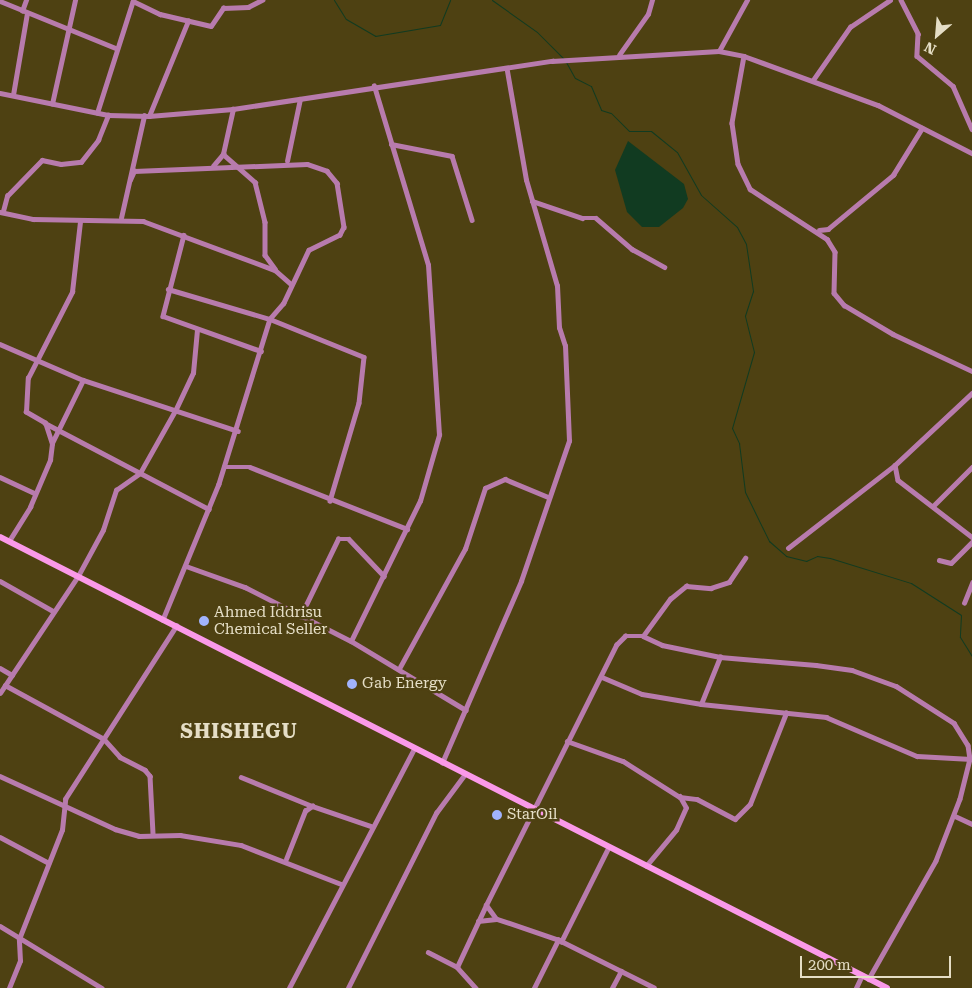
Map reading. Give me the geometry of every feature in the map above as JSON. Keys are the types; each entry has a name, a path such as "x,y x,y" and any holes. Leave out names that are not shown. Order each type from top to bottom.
{"main road":[{"path":"0,537 608,848 887,988"}],"street":[{"path":"12,95 26,0"},
{"path":"52,104 65,29 75,0"},
{"path":"97,113 116,48 133,0 188,21 211,26 223,8 248,7 262,0"},
{"path":"619,54 648,14 652,0"},
{"path":"719,52 747,0"},
{"path":"813,80 850,27 890,0"},
{"path":"902,0 918,34 917,56 953,86 972,129"},
{"path":"0,1 65,29 116,48"},
{"path":"130,180 130,163 147,116 188,21"},
{"path":"0,94 108,115 147,116 233,109 374,86 507,70 552,61 619,54 719,52 744,56 813,80 922,128 972,154"},
{"path":"744,56 732,123 743,176 754,193 818,230 827,239 835,252 834,293 844,306 893,334 972,371"},
{"path":"442,763 535,547 548,497 569,441 569,413 556,286 532,201 507,70"},
{"path":"351,641 407,529 439,435 438,365 428,265 374,86"},
{"path":"287,161 300,99"},
{"path":"213,166 222,154 233,109"},
{"path":"108,115 98,140 81,162 36,163 7,196 2,212 33,219 80,222 121,218 184,235 275,270"},
{"path":"818,230 828,229 893,175 922,128"},
{"path":"391,144 452,156 472,220"},
{"path":"222,154 230,164 255,182 265,226 265,255 275,270 291,284"},
{"path":"134,171 287,161 315,166 335,179 344,227 340,235 309,250 291,284 284,303 270,319 238,431 209,509 163,620"},
{"path":"130,163 134,171"},
{"path":"121,218 134,171"},
{"path":"532,201 600,220 632,249 664,267"},
{"path":"80,222 72,292 28,378 26,412 209,509"},
{"path":"827,239 828,229"},
{"path":"184,235 168,289 163,316 197,330 261,351"},
{"path":"168,289 270,319 364,357 366,362 330,501"},
{"path":"0,693 53,610 78,576 103,530 116,490 140,473 175,411 193,373 197,330"},
{"path":"0,344 38,358 83,380 238,431"},
{"path":"9,541 35,493 58,428 83,380"},
{"path":"788,548 895,464 972,393"},
{"path":"45,423 52,444"},
{"path":"895,464 898,480 972,537"},
{"path":"224,467 245,465 330,501 407,529"},
{"path":"933,506 972,467"},
{"path":"0,477 35,493"},
{"path":"400,667 465,549 485,488 506,479 548,497"},
{"path":"300,617 338,540 349,539 384,576"},
{"path":"939,560 951,563 972,542"},
{"path":"643,636 678,591 698,584 719,587 738,571 745,558"},
{"path":"186,566 244,587 300,617 351,641 400,667 466,710"},
{"path":"0,581 53,610"},
{"path":"964,603 972,583"},
{"path":"9,988 20,961 19,939 62,830 63,804 176,626"},
{"path":"457,967 533,808 623,637 643,636 662,645 720,657 852,670 896,686 954,723 968,745 971,759 955,816 936,860 869,979"},
{"path":"701,704 720,657"},
{"path":"0,668 12,675"},
{"path":"602,677 642,694 701,704 826,717 929,759 971,759"},
{"path":"5,685 104,739 120,757 150,776 153,834"},
{"path":"567,741 630,765 680,797 740,818 786,713"},
{"path":"289,988 371,826 414,749"},
{"path":"348,988 436,814 466,774"},
{"path":"0,776 115,829 241,845 286,859 341,884"},
{"path":"241,777 312,806 371,826"},
{"path":"646,866 676,830 686,808 680,797"},
{"path":"286,859 305,811 312,806"},
{"path":"955,816 972,824"},
{"path":"0,836 49,863"},
{"path":"534,988 608,848"},
{"path":"486,905 496,919"},
{"path":"478,921 496,919 559,941 621,970 654,988"},
{"path":"0,926 102,988"},
{"path":"428,952 457,967 476,988"},
{"path":"612,988 621,970"},
{"path":"856,988 862,975"}],"shaded area":[{"path":"628,141 684,184 688,199 683,208 659,227 642,227 627,212 615,170"}],"waterway":[{"path":"334,0 346,19 375,36 440,25 450,0"},
{"path":"492,0 537,32 564,59"},
{"path":"566,62 575,78 591,86 601,110 611,113 629,131 651,131 677,152 701,195 737,227 746,244 753,291 745,316 754,352 732,428 739,443 745,492 769,541 786,556 806,561 817,556 830,558 911,583 961,615 960,637 972,656"}],"place":[{"name":"Ahmed Iddrisu Chemical Seller","path":"204,621"},
{"name":"Gab Energy","path":"352,684"},
{"name":"StarOil","path":"497,815"}],"district":[{"name":"SHISHEGU","path":"239,731"}]}
